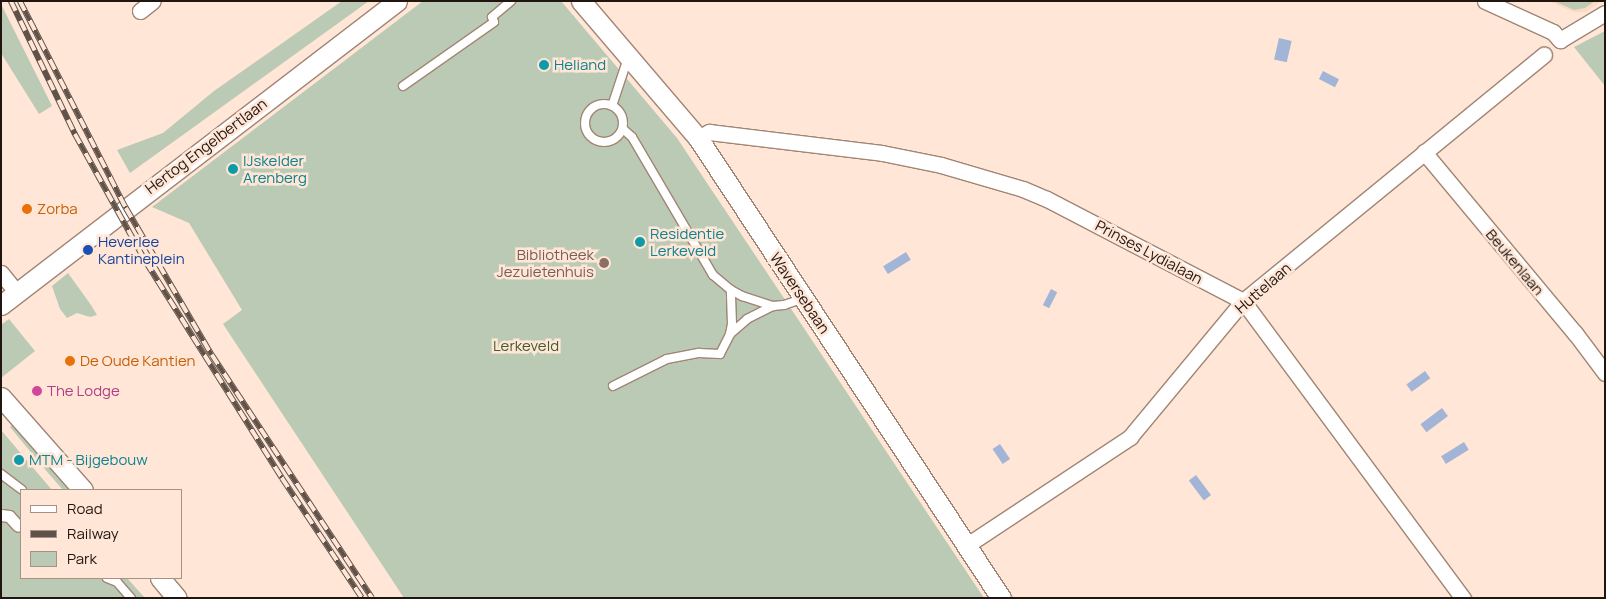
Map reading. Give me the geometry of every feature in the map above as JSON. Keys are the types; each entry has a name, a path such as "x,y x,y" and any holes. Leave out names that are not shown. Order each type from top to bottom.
{"street":[{"path":"140,11 153,1"},
{"name":"Hertog Engelbertlaan","path":"1,305 397,1"},
{"name":"Waversebaan","path":"581,1 698,138 1001,598"},
{"path":"1485,1 1553,32 1560,40 1605,13"},
{"name":"Huttelaan","path":"967,545 1130,438 1243,302 1544,55"},
{"name":"Prinses Lydialaan","path":"698,138 709,132 882,153 941,165 1023,189 1046,199 1243,302 1463,598"},
{"name":"Beukenlaan","path":"1424,152 1605,373"},
{"path":"1,273 17,293"},
{"path":"1,397 82,489"},
{"path":"1,516 9,516 18,526"},
{"path":"161,579 177,598"}],"lane":[{"path":"403,86 494,22 492,17 511,1"},
{"path":"612,106 628,56"},
{"path":"600,104 612,106 620,113 623,129 620,135 609,142 596,141 587,132 585,121 590,110 600,104"},
{"path":"623,129 632,137 713,275 731,290 773,306"},
{"path":"613,386 667,359 699,353 720,354 730,334 732,324 731,290"},
{"path":"730,334 747,319 773,306 784,305 804,298"},
{"path":"1,474 21,489"},
{"path":"109,579 116,582 131,598"}],"shaded area":[{"path":"1548,1 1601,1 1586,12 1574,12"}],"green space":[{"path":"342,1 369,1 130,173 117,150 163,133 214,91"},
{"name":"Lerkeveld","path":"423,1 561,1 677,138 984,598 404,598 223,324 242,310 189,223 152,207"},
{"path":"1554,1 1595,1 1585,8 1574,10"},
{"path":"1,4 52,106 39,114 1,53"},
{"path":"1605,31 1605,86 1574,47"},
{"path":"68,273 97,315 90,317 77,313 67,318 60,309 52,286"},
{"path":"9,319 35,351 1,378 1,325"},
{"path":"13,424 69,489 62,489 10,427"},
{"path":"1,430 51,489 20,489 20,579 128,579 145,598 1,598"}],"water":[{"path":"1279,38 1292,41 1287,62 1274,59"},
{"path":"1323,71 1339,79 1335,87 1319,79"},
{"path":"906,252 911,260 888,274 883,266"},
{"path":"1051,289 1057,292 1049,308 1043,305"},
{"path":"1425,371 1430,378 1412,392 1406,385"},
{"path":"1442,408 1448,416 1426,432 1420,424"},
{"path":"1464,442 1469,450 1446,464 1441,456"},
{"path":"1000,444 1010,459 1003,464 993,449"},
{"path":"1196,475 1211,495 1204,500 1189,480"}],"railway":[{"path":"11,1 75,134 146,262 282,478 362,598"},
{"path":"20,1 126,208 212,355 372,598"}],"place":[{"name":"Heliand","path":"544,65"},
{"name":"IJskelder Arenberg","path":"233,169"},
{"name":"Zorba","path":"27,209"},
{"name":"Residentie Lerkeveld","path":"640,242"},
{"name":"Heverlee Kantineplein","path":"88,250"},
{"name":"Bibliotheek Jezuietenhuis","path":"604,263"},
{"name":"De Oude Kantien","path":"70,361"},
{"name":"The Lodge","path":"37,391"},
{"name":"MTM - Bijgebouw","path":"19,460"}]}
